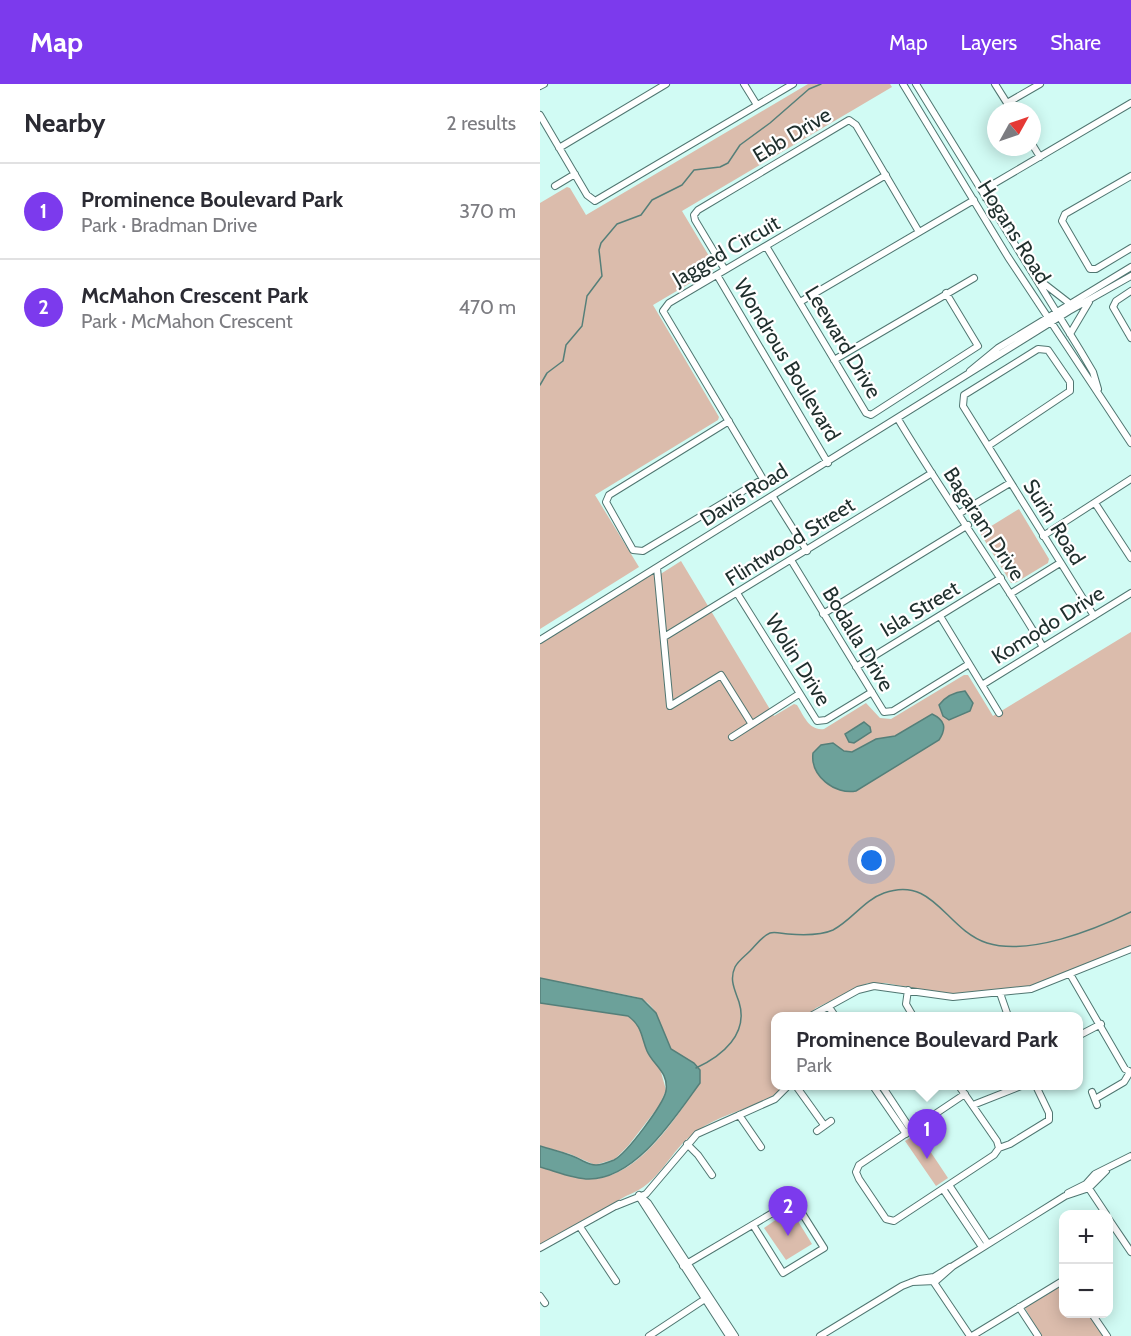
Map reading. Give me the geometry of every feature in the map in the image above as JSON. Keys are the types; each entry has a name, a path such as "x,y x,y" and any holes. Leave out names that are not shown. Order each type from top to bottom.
{"street":[{"path":"559,148 666,84"},
{"path":"744,84 757,105"},
{"path":"540,115 586,195 595,201 793,84"},
{"name":"Hogans Road","path":"903,84 1050,320 1131,443"},
{"name":"Hogans Road","path":"916,84 1093,372 1100,396"},
{"path":"995,84 1006,102"},
{"path":"1009,102 1040,84"},
{"path":"986,199 990,186 1131,103"},
{"name":"Ebb Drive","path":"725,270 694,215 698,210 849,120 854,123 919,232"},
{"path":"555,186 575,174"},
{"name":"Jagged Circuit","path":"729,421 609,495 606,502 633,550 643,551 763,479 729,421 663,311 669,303 886,175"},
{"path":"1131,176 1065,214 1062,219 1090,269 1096,269 1131,248"},
{"path":"976,182 990,186"},
{"path":"800,303 974,200"},
{"name":"Leeward Drive","path":"766,246 866,413 876,414 978,346 946,293"},
{"name":"Davis Road","path":"540,640 828,463 1050,320 1069,303 1131,267"},
{"name":"Wondrous Boulevard","path":"717,275 828,463"},
{"path":"1034,275 1069,303"},
{"name":"Davis Road","path":"1057,315 1131,276"},
{"path":"834,360 974,278"},
{"path":"1131,291 1116,301 1113,308 1131,338"},
{"path":"1070,334 1091,299"},
{"name":"Surin Road","path":"988,446 1070,391 1070,382 1048,350 1038,349 963,396 963,406 1094,616"},
{"name":"Bagaram Drive","path":"898,418 932,474 968,525 1043,647"},
{"name":"Flintwood Street","path":"664,637 932,474"},
{"path":"1043,536 1131,479"},
{"path":"960,513 1010,483"},
{"path":"773,496 807,550"},
{"path":"1095,503 1131,558"},
{"path":"823,614 968,525"},
{"name":"Bodalla Drive","path":"791,560 883,710 891,712 969,664"},
{"path":"1010,594 1060,563"},
{"path":"657,568 670,706 721,675 751,723"},
{"name":"Isla Street","path":"856,667 1001,578"},
{"name":"Wolin Drive","path":"737,593 813,718 819,722 872,692"},
{"name":"Komodo Drive","path":"982,685 1131,593"},
{"path":"940,616 999,713"},
{"path":"732,737 799,693"},
{"path":"819,1012 868,987 886,986 952,997 1035,988 1130,952"},
{"path":"1070,974 1130,1072 1124,1082 1095,1098"},
{"path":"908,990 906,1005 910,1012"},
{"path":"1000,993 1006,1012"},
{"path":"826,1008 826,1012"},
{"path":"826,1008 830,1012"},
{"path":"1083,1033 1101,1023"},
{"path":"540,1248 629,1197 640,1197 657,1182 687,1144 700,1132 775,1099 785,1090"},
{"path":"799,1090 824,1125"},
{"path":"877,1090 885,1097 909,1132"},
{"path":"883,1090 885,1097"},
{"path":"962,1090 997,1141 999,1148"},
{"path":"973,1105 1011,1090"},
{"path":"965,1094 857,1167 857,1175 861,1183 884,1217 892,1221 994,1155 999,1148 1010,1144 1049,1120 1049,1113 1038,1090"},
{"path":"739,1115 760,1147"},
{"path":"817,1131 831,1121"},
{"path":"687,1144 712,1175"},
{"path":"820,1336 898,1288 912,1282 933,1280 1074,1188 1087,1186 1095,1174 1106,1171 1131,1156"},
{"path":"1087,1186 1103,1210"},
{"path":"946,1187 985,1246"},
{"path":"640,1197 735,1336"},
{"path":"685,1265 792,1200 824,1248 783,1273 753,1225"},
{"path":"1113,1225 1131,1252"},
{"path":"580,1227 616,1281"},
{"path":"933,1280 971,1336 1059,1283"},
{"path":"540,1296 545,1303"},
{"path":"650,1336 707,1298"},
{"path":"707,1298 729,1336"},
{"path":"1019,1307 1038,1336"},
{"path":"1095,1318 1107,1336"}],"shaded area":[{"path":"808,84 890,84 892,87 682,211 715,266 714,269 653,305 719,417 718,420 595,495 639,567 540,629 540,203 567,187 570,188 586,215"},
{"path":"1019,509 1049,559 1048,563 1015,583 1011,583 980,533"},
{"path":"681,561 774,716 794,704 814,728 819,729 824,729 866,703 880,718 891,719 964,675 968,675 993,716 1131,632 1131,946 1032,986 960,994 885,983 868,983 812,1012 771,1012 771,1090 781,1090 761,1102 697,1131 648,1183 540,1245 540,1167 583,1179 607,1176 624,1169 639,1158 667,1129 700,1083 667,1043 655,1013 645,1001 636,997 540,978 540,640 657,568 659,575"},
{"path":"540,1003 628,1016 640,1028 647,1051 659,1065 666,1090 659,1106 615,1159 595,1165 570,1154 540,1146"},
{"path":"918,1133 948,1178 936,1186 905,1141"},
{"path":"787,1212 793,1213 812,1244 786,1260 764,1228"},
{"path":"1059,1285 1059,1318 1092,1318 1104,1336 1041,1336 1025,1308"}],"water":[{"path":"965,691 973,703 970,711 949,720 943,716 939,705 941,702 950,695"},
{"path":"932,714 940,719 944,728 939,740 856,791 832,787 816,769 813,753 821,745 833,743 844,751 852,752 876,739 895,736"},
{"path":"864,722 870,727 871,732 854,743 849,742 845,734"},
{"path":"540,978 642,999 656,1013 671,1049 694,1063 700,1070 700,1083 653,1144 623,1169 606,1176 583,1179 540,1167 540,1146 593,1165 614,1160 620,1156 652,1117 666,1091 665,1079 647,1051 639,1028 633,1020 628,1016 540,1003"}],"waterway":[{"path":"540,385 547,373 563,361 566,345 582,326 587,296 602,276 599,250 601,243 617,224 641,215 652,200 682,185 694,170 720,167 728,163 740,145 770,123 809,89 821,84"},
{"path":"696,1068 724,1050 737,1034 741,1014 733,985 733,972 740,961 762,938 770,933 817,934 828,932 840,926 877,896 901,889 915,891 927,897 973,936 987,943 1004,946 1041,944 1061,939 1131,912"}],"place":[{"name":"Prominence Boulevard Park","path":"927,1159"},
{"name":"McMahon Crescent Park","path":"788,1236"}]}
